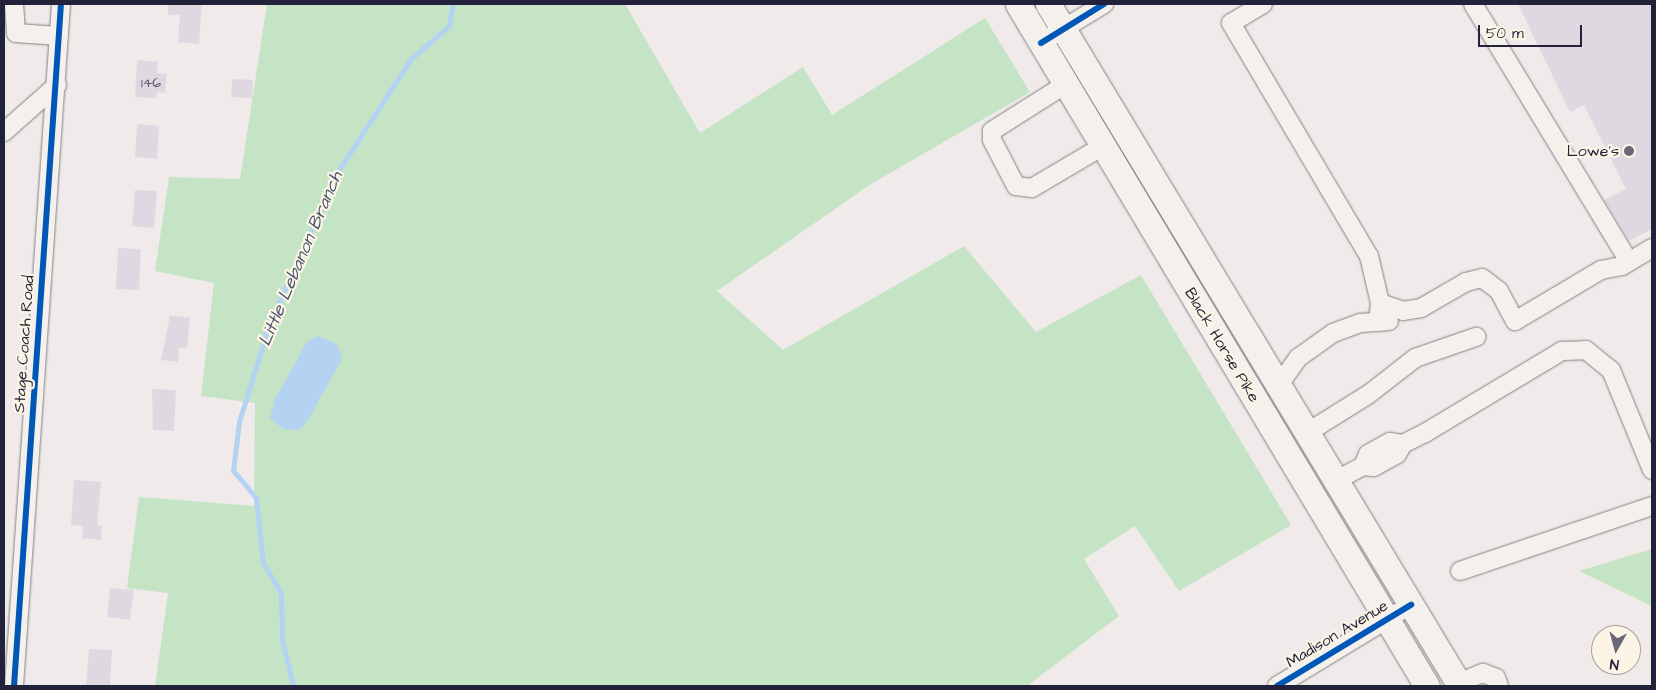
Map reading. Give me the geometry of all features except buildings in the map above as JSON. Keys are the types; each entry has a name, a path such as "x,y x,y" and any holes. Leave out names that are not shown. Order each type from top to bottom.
{"highway":[{"name":"Black Horse Pike","path":"1018,4 1427,686"},
{"name":"Black Horse Pike","path":"1048,4 1332,481 1411,605 1459,685"}],"street":[{"path":"14,4 16,33 59,36"},
{"name":"Stage Coach Road","path":"14,686 57,85 60,4"},
{"path":"1041,43 1104,4"},
{"path":"1263,4 1231,23 1368,256 1380,303 1378,322"},
{"path":"1473,4 1629,262"},
{"path":"1066,84 992,131 992,140 1016,186 1032,188 1103,146"},
{"path":"4,132 57,85"},
{"path":"1277,388 1298,358 1333,333 1378,322 1425,318 1478,292 1500,301 1515,321 1601,270 1629,262 1652,248"},
{"path":"1380,303 1403,312 1421,308 1466,282 1482,278 1499,291 1500,301"},
{"path":"1305,434 1369,394 1415,358 1476,337"},
{"path":"1310,492 1363,466 1368,454 1390,442 1403,444 1562,351 1586,350 1611,370 1652,470"},
{"path":"1460,571 1652,506"},
{"name":"Madison Avenue","path":"1277,686 1411,605"},
{"path":"1459,685 1483,673 1496,678 1499,686"}],"green space":[{"path":"267,4 625,4 700,133 803,67 832,115 985,18 1030,92 871,184 717,291 783,350 964,246 1036,332 1141,275 1291,525 1179,591 1135,526 1084,559 1119,616 1027,686 155,686 168,593 127,588 139,497 254,506 255,403 201,396 214,283 155,271 169,177 240,179"},
{"path":"1652,549 1652,606 1579,571"}],"water":[{"path":"317,336 337,344 342,359 308,420 299,430 283,429 270,418 275,399 307,342"}],"waterway":[{"name":"Little Lebanon Branch","path":"293,686 282,640 281,593 263,563 256,498 233,471 239,422 269,325 337,173 411,59 449,26 453,4"}],"cycle path":[{"path":"14,686 61,4"},
{"path":"1041,43 1104,4"},
{"path":"1277,686 1411,605"}],"place":[{"name":"Lowe's","path":"1629,151"}]}
